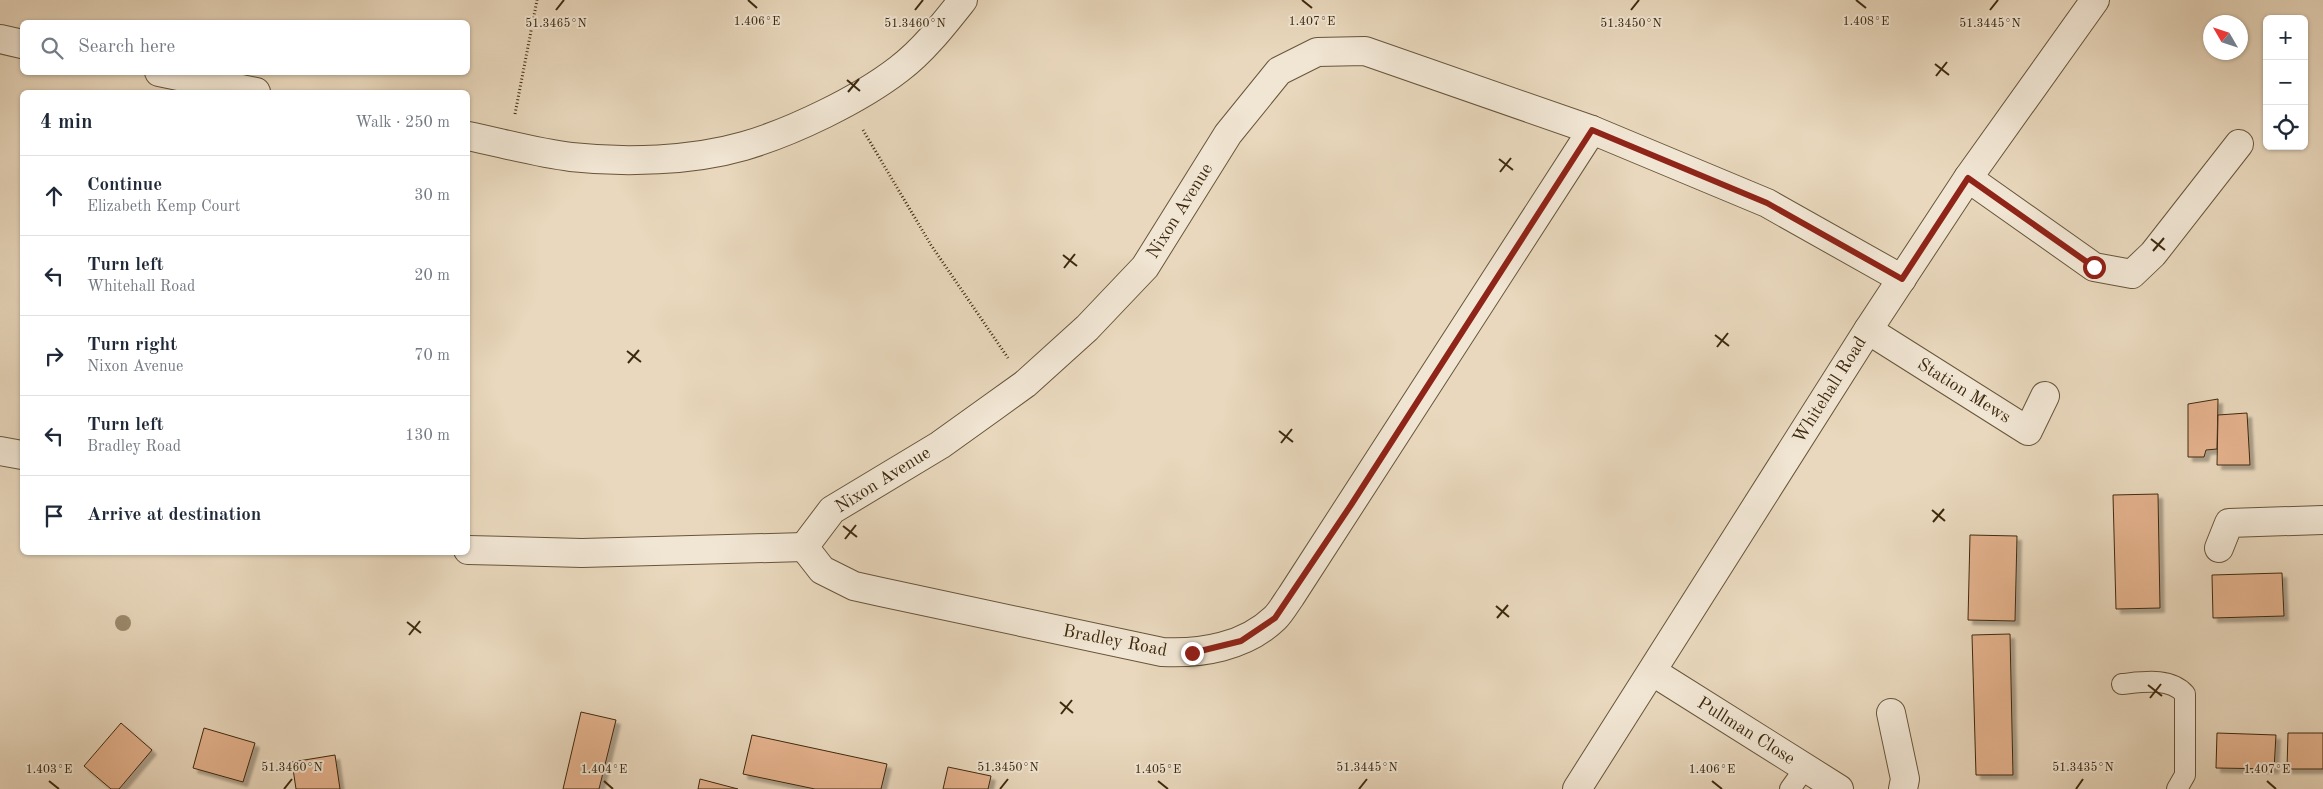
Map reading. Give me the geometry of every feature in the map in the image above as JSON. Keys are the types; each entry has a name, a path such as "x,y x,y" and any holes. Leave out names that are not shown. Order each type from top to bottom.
{"street":[{"path":"470,136 570,157 633,160 687,156 743,146 790,129 846,102 900,69 940,28 963,0"},
{"name":"Whitehall Road","path":"1577,789 1653,672 1868,330 1968,178 2096,0"},
{"path":"0,39 20,44"},
{"name":"Nixon Avenue","path":"804,547 832,510 940,444 1025,384 1087,328 1145,267 1228,134 1279,71 1317,52 1365,51 1592,130 1767,203 1902,279"},
{"path":"168,75 205,87 236,90"},
{"name":"Bradley Road","path":"804,547 822,570 854,586 872,590 1162,652 1192,653 1241,641 1275,618 1291,596 1592,130"},
{"path":"1968,178 2094,267 2132,274 2153,254 2239,144"},
{"name":"Station Mews","path":"1868,330 2028,431 2045,396"},
{"path":"0,451 20,455"},
{"path":"2219,548 2229,523 2323,520"},
{"path":"470,550 582,553 804,547"},
{"name":"Pullman Close","path":"1653,672 1797,778 1839,789"},
{"path":"1891,713 1905,779 1903,789"}],"lane":[{"path":"2122,684 2149,681 2178,686 2185,694 2185,774 2178,789"}],"path":[{"path":"509,144 537,0"},
{"path":"846,102 932,245 1025,384"}],"building":[{"path":"2218,399 2217,449 2206,450 2204,457 2188,457 2188,404"},
{"path":"2247,413 2250,465 2217,465 2218,415"},
{"path":"2158,494 2160,608 2116,609 2113,495"},
{"path":"1970,535 2017,536 2015,621 1968,620"},
{"path":"2282,573 2284,616 2213,618 2212,575"},
{"path":"2010,634 2013,775 1976,775 1972,635"},
{"path":"581,712 616,720 599,789 563,789"},
{"path":"121,723 152,750 119,789 111,789 84,766"},
{"path":"204,728 255,743 243,782 193,768"},
{"path":"2217,733 2276,735 2274,769 2216,768"},
{"path":"2288,733 2323,733 2323,769 2287,769"},
{"path":"752,735 887,764 881,789 815,789 743,774"},
{"path":"335,755 340,789 296,789 292,762"},
{"path":"948,767 991,776 988,789 943,789"},
{"path":"700,779 738,789 698,789"}],"route":[{"path":"1192,653 1241,641 1275,618 1351,505 1592,130 1767,203 1902,279 1968,178 2094,267"}]}
